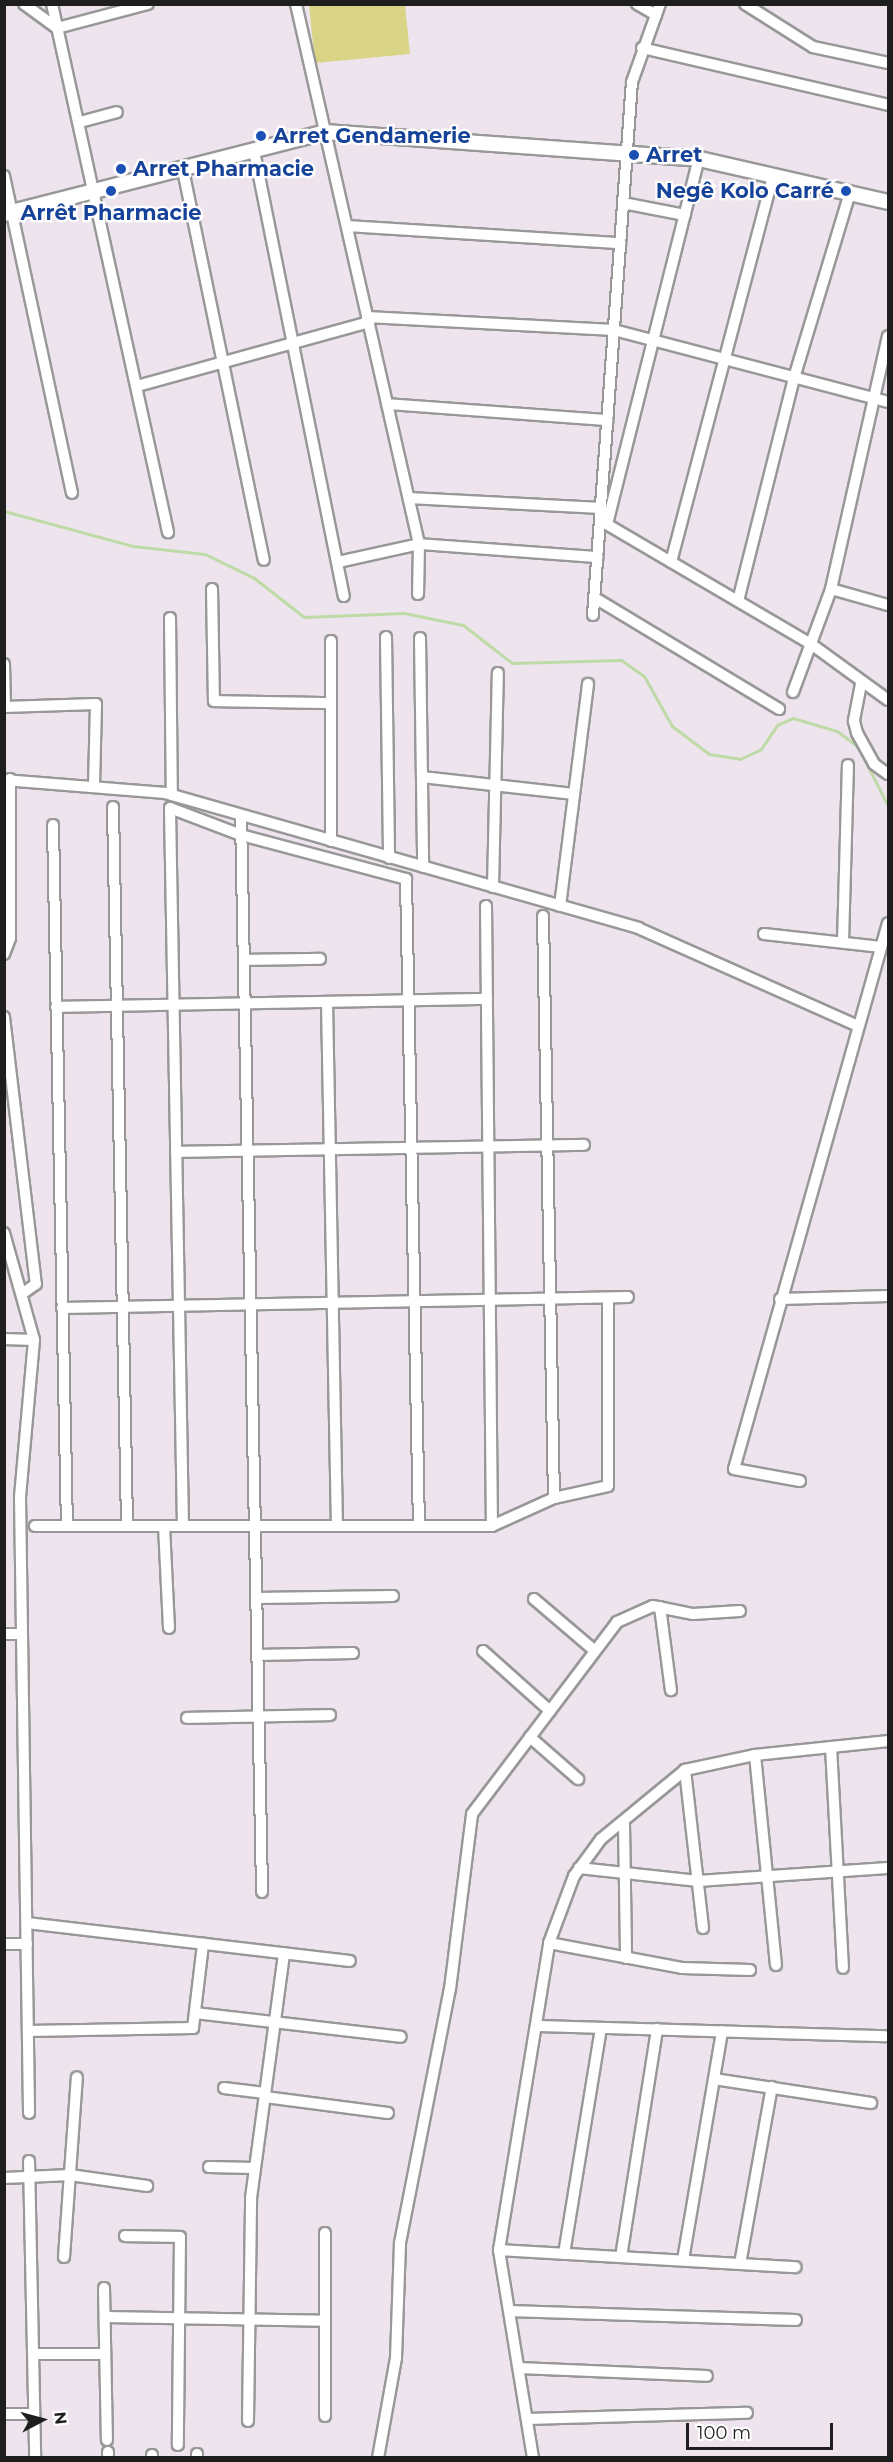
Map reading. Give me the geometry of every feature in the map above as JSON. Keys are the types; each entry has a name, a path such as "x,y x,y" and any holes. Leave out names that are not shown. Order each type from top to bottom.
{"street":[{"path":"24,4 57,28"},
{"path":"52,4 97,191 168,532"},
{"path":"296,4 419,544 418,594"},
{"path":"637,4 658,10 642,48 632,82 601,508 604,522 811,644 861,684 888,700"},
{"path":"745,4 813,47 888,63"},
{"path":"57,28 145,5"},
{"path":"642,48 888,105"},
{"path":"80,122 117,112"},
{"path":"8,213 325,132 699,159 888,202"},
{"path":"254,151 344,596"},
{"path":"593,615 598,557 604,522 699,159"},
{"path":"183,170 264,560"},
{"path":"4,176 8,213 72,493"},
{"path":"671,562 727,360 772,176"},
{"path":"738,601 794,378 850,193"},
{"path":"623,204 685,214"},
{"path":"347,226 620,243"},
{"path":"137,386 368,320 614,330 888,402"},
{"path":"793,692 831,589 888,336"},
{"path":"387,404 608,420"},
{"path":"409,498 601,508"},
{"path":"338,562 419,544 598,557"},
{"path":"212,589 214,701 331,704"},
{"path":"831,589 888,604"},
{"path":"595,598 779,709"},
{"path":"170,618 172,795"},
{"path":"386,637 389,858"},
{"path":"420,638 423,867"},
{"path":"331,641 331,842"},
{"path":"4,664 5,706 96,704 94,787"},
{"path":"493,887 498,673"},
{"path":"560,906 588,684"},
{"path":"861,684 854,721 857,732 874,764 888,774"},
{"path":"843,942 848,765"},
{"path":"422,777 574,794"},
{"path":"4,954 7,938 7,779 172,795 638,928 856,1025"},
{"path":"113,807 127,1526"},
{"path":"183,1526 170,808 241,835 406,879 419,1526"},
{"path":"241,816 262,1892"},
{"path":"53,825 67,1526"},
{"path":"486,906 492,1526"},
{"path":"543,916 554,1498"},
{"path":"801,1481 734,1469 856,1025 888,923"},
{"path":"764,934 881,947"},
{"path":"244,960 320,959"},
{"path":"57,1007 487,999"},
{"path":"327,1002 337,1526"},
{"path":"4,1017 36,1284 23,1293"},
{"path":"176,1152 584,1145"},
{"path":"4,1233 23,1293 34,1340 20,1497 29,2113"},
{"path":"780,1299 888,1296"},
{"path":"62,1308 628,1297"},
{"path":"35,1526 492,1526 554,1498 608,1486 608,1298"},
{"path":"4,1338 34,1340"},
{"path":"164,1526 168,1628"},
{"path":"256,1598 393,1596"},
{"path":"534,1599 595,1652"},
{"path":"660,1607 672,1690"},
{"path":"378,2457 396,2358 400,2243 450,1989 472,1814 617,1622 660,1607 693,1614 740,1611"},
{"path":"4,1634 22,1634"},
{"path":"483,1651 550,1711"},
{"path":"257,1655 353,1653"},
{"path":"187,1718 330,1715"},
{"path":"530,1737 579,1779"},
{"path":"533,2457 499,2250 539,2026 549,1943 579,1868 600,1839 624,1824 686,1770 755,1755 888,1741"},
{"path":"831,1747 843,1968"},
{"path":"755,1755 769,1876 776,1965"},
{"path":"686,1770 704,1928"},
{"path":"624,1824 626,1958"},
{"path":"579,1868 698,1881 888,1868"},
{"path":"27,1923 350,1961"},
{"path":"549,1943 682,1968 750,1970"},
{"path":"4,1944 27,1944"},
{"path":"28,2031 193,2028 203,1944"},
{"path":"248,2421 255,2168 284,1953"},
{"path":"195,2013 401,2037"},
{"path":"539,2026 886,2036"},
{"path":"564,2254 601,2028"},
{"path":"621,2257 657,2029"},
{"path":"683,2260 722,2031"},
{"path":"64,2257 77,2078"},
{"path":"714,2079 871,2103"},
{"path":"740,2264 772,2087"},
{"path":"224,2088 388,2113"},
{"path":"28,2161 34,2457"},
{"path":"209,2167 255,2168"},
{"path":"4,2178 70,2175 147,2186"},
{"path":"325,2233 325,2416"},
{"path":"125,2236 180,2237 178,2445"},
{"path":"499,2250 796,2267"},
{"path":"104,2288 107,2450"},
{"path":"509,2311 796,2320"},
{"path":"105,2317 325,2321"},
{"path":"33,2354 105,2354"},
{"path":"519,2368 707,2376"},
{"path":"527,2420 747,2413"},
{"path":"4,2414 34,2414"}],"shaded area":[{"path":"309,5 405,5 410,54 315,63"}],"waterway":[{"path":"4,511 133,546 205,554 254,578 304,617 404,613 463,625 512,663 621,660 644,676 672,726 709,754 740,759 761,749 777,725 793,718 837,731 858,747 888,806"}],"place":[{"name":"Arret Gendamerie","path":"261,136"},
{"name":"Arret","path":"634,155"},
{"name":"Arret Pharmacie","path":"121,169"},
{"name":"Arrêt Pharmacie","path":"111,191"},
{"name":"Negê Kolo Carré","path":"846,191"}]}
